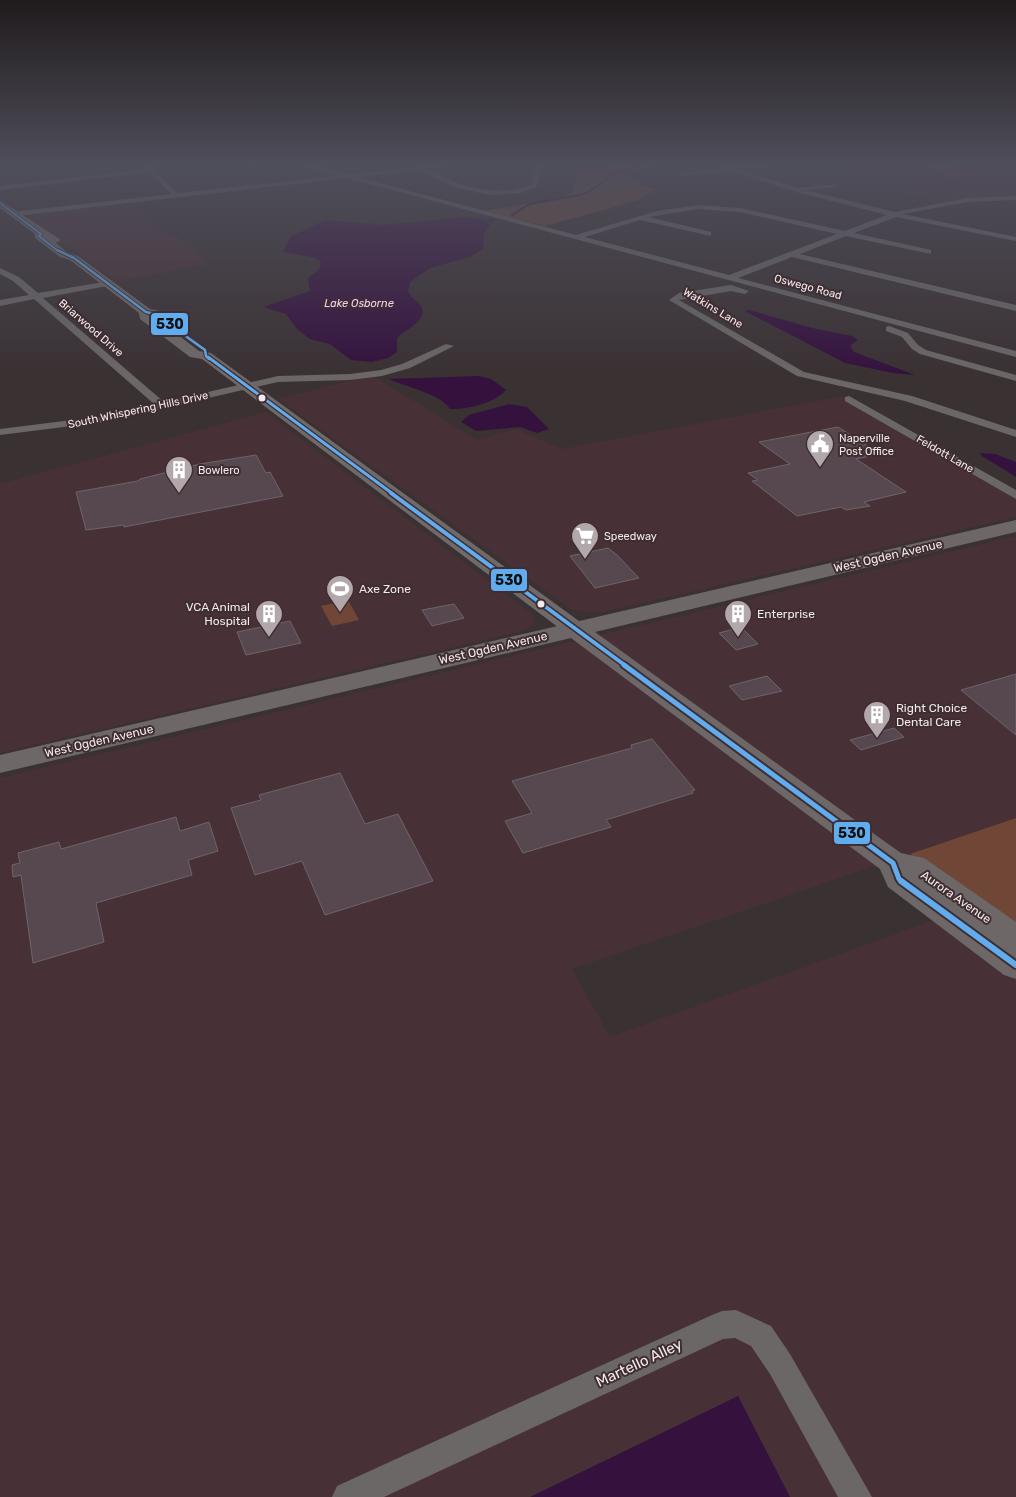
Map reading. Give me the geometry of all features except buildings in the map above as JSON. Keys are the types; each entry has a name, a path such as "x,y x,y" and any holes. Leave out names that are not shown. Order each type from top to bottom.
{"main road":[{"name":"Aurora Avenue","path":"40,235 38,236 64,256 74,258 146,312 144,316 189,350 195,354 206,356 893,863 913,866 1016,939"},
{"name":"West Ogden Avenue","path":"0,764 1016,526"},
{"name":"Aurora Avenue","path":"893,863 899,879 1016,965"}],"street":[{"name":"Oswego Road","path":"568,235 1016,354"},
{"path":"576,237 583,235"},
{"path":"729,278 844,235"},
{"path":"850,235 928,252"},
{"path":"997,235 1016,239"},
{"path":"791,254 1016,308"},
{"name":"Briarwood Drive","path":"0,272 16,279 162,406"},
{"path":"0,303 107,283"},
{"name":"Watkins Lane","path":"1016,378 923,352 915,347 907,337 897,332 741,289 722,289 673,298 675,302 801,374 908,398 1016,434"},
{"name":"South Whispering Hills Drive","path":"0,432 70,424 288,378 350,377 382,373 406,366 449,346"},
{"name":"Feldott Lane","path":"849,399 1016,495"},
{"name":"Martello Alley","path":"348,1497 722,1325 736,1324 762,1336 856,1497"}],"shaded area":[{"path":"52,235 172,235 179,238 206,260 203,265 116,281"},
{"path":"372,375 477,440 516,429 562,449 843,396 1016,496 1016,517 603,612 582,612 571,609 278,399"},
{"path":"266,412 531,613 535,619 532,626 523,631 0,753 0,484"},
{"path":"1016,536 1016,818 572,969 610,1037 940,918 1016,974 1016,1497 0,1497 0,778"},
{"name":"Axe Zone","path":"348,600 359,620 332,626 321,606"},
{"path":"1016,818 1016,930 910,854"}],"water":[{"name":"Lake Osborne","path":"294,235 483,235 484,248 470,257 430,268 410,282 408,291 421,306 422,316 415,325 397,338 397,352 388,358 372,362 351,360 330,344 310,339 297,329 286,314 263,307 310,291 308,278 319,270 321,262 312,257 283,252 290,237"},
{"path":"749,310 812,328 852,336 858,340 850,346 854,352 915,375 893,373 845,363 745,311"},
{"path":"479,376 491,379 506,390 488,402 457,409 450,409 439,399 431,395 389,379"},
{"path":"509,404 527,407 549,429 537,433 520,427 476,431 461,422 469,415"},
{"path":"980,453 995,454 1016,462 1016,477 982,456"},
{"path":"738,1396 790,1497 530,1497"}],"transit line":[{"name":"530","path":"40,235 39,236 64,255 74,258 146,312 155,314 205,350 206,356 246,386 893,863 899,879 1016,965"}],"place":[{"name":"Naperville Post Office","path":"820,468"},
{"name":"Bowlero","path":"179,494"},
{"name":"Speedway","path":"585,560"},
{"name":"Axe Zone","path":"340,613"},
{"name":"VCA Animal Hospital","path":"269,638"},
{"name":"Enterprise","path":"738,638"},
{"name":"Right Choice Dental Care","path":"877,739"}]}
